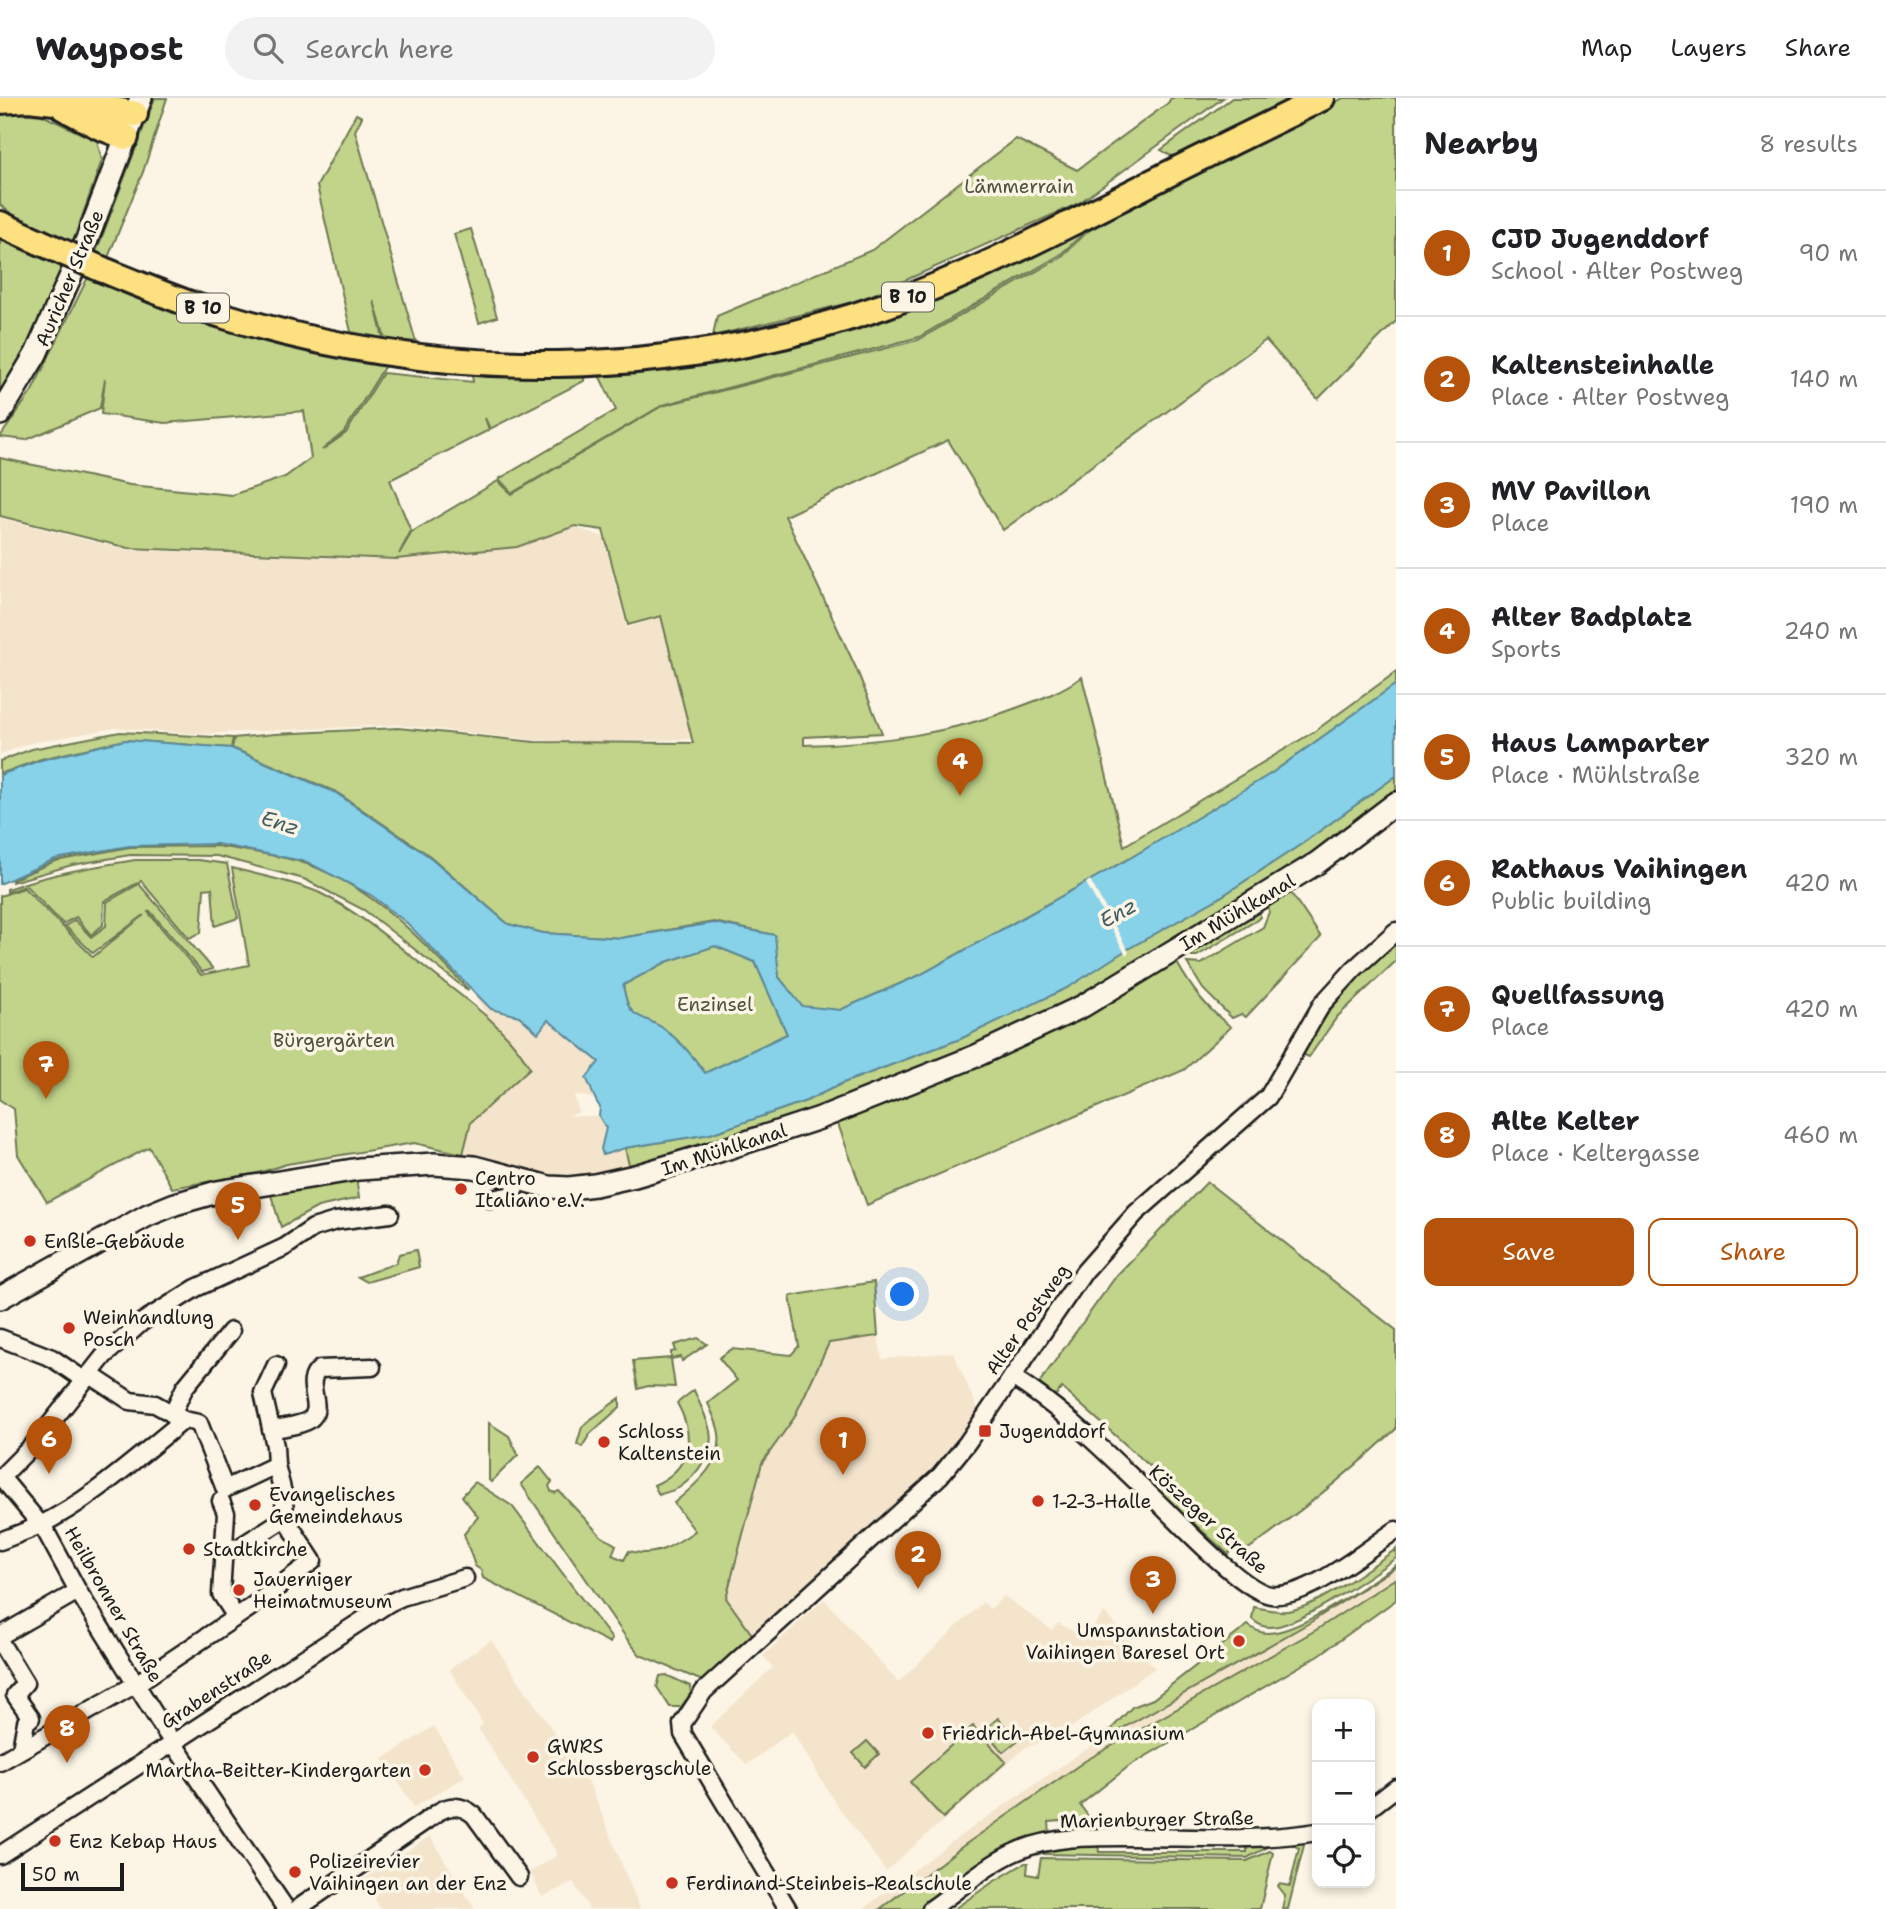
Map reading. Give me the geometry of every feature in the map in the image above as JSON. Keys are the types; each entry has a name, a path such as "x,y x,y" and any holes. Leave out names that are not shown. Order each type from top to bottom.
{"main road":[{"name":"B 10","path":"0,224 101,269 227,317 308,338 405,356 477,363 613,363 687,355 744,345 805,330 918,294 1029,244 1322,98"},
{"path":"0,101 29,99 58,104 81,118 134,116"}],"street":[{"name":"Auricher Straße","path":"0,414 36,354 88,237 134,116"},
{"name":"Im Mühlkanal","path":"0,1298 159,1210 217,1192 359,1169 415,1164 468,1166 518,1181 569,1188 635,1176 820,1118 976,1056 1083,1006 1317,863 1396,803"},
{"name":"Alter Postweg","path":"788,1909 682,1734 682,1724 704,1691 940,1476 967,1443 1084,1272 1136,1213 1268,1097 1322,1004 1354,969 1396,931"},
{"path":"491,1199 512,1195 518,1181"},
{"path":"0,1478 47,1428 87,1377 136,1326 196,1288 285,1247 313,1228 336,1221 390,1214"},
{"path":"230,1331 185,1387 185,1419 226,1513 221,1594 236,1617"},
{"path":"0,1338 48,1356 130,1401 155,1404 185,1419"},
{"path":"0,1762 136,1684 313,1561 285,1518 284,1497 263,1394 276,1365"},
{"path":"271,1430 305,1421 313,1416 316,1408 312,1383 320,1369 372,1367"},
{"name":"Köszeger Straße","path":"1012,1377 1048,1402 1139,1483 1211,1553 1257,1591 1272,1595 1296,1593 1396,1530"},
{"path":"0,1541 43,1527 98,1488 185,1419"},
{"path":"218,1499 276,1465"},
{"name":"Heilbronner Straße","path":"0,1478 43,1527 78,1591 172,1742 286,1909"},
{"path":"225,1547 238,1548 285,1518"},
{"name":"Grabenstraße","path":"0,1854 388,1603 465,1578"},
{"path":"0,1636 78,1591"},
{"path":"0,1642 25,1683 15,1695 31,1718 26,1722 22,1748"},
{"path":"1375,1804 1396,1788"},
{"path":"297,1909 440,1811 452,1807 464,1808 474,1815 519,1877"},
{"name":"Marienburger Straße","path":"932,1909 1005,1858 1021,1850 1053,1841 1107,1837 1281,1838 1312,1833"}],"shaded area":[{"path":"0,518 128,550 396,560 517,548 575,527 603,537 627,628 661,617 691,739 589,742 535,740 398,725 198,734 115,728 26,744 0,755"},
{"path":"470,988 491,1009 519,1016 537,1032 548,1020 599,1063 591,1086 593,1098 574,1095 579,1112 569,1116 599,1116 606,1128 601,1149 604,1155 625,1148 629,1165 584,1174 556,1175 463,1154 471,1122 530,1068 523,1055 486,1015"},
{"path":"878,1336 882,1359 953,1352 979,1412 908,1500 753,1636 726,1598 763,1463 794,1418 829,1342"},
{"path":"1396,1567 1396,1578 1316,1630 1085,1761 963,1846 880,1909 863,1909 957,1838 1080,1753 1311,1622"},
{"name":"Friedrich-Abel-Gymnasium","path":"1004,1596 1052,1630 1058,1623 1085,1638 1104,1612 1155,1668 1062,1734 1025,1748 886,1871 834,1801 792,1731 747,1765 710,1727 773,1667 763,1656 824,1599 898,1682 983,1602 990,1609"},
{"name":"GWRS Schlossbergschule","path":"491,1640 590,1785 640,1909 589,1909 573,1882 542,1897 530,1872 558,1855 478,1728 483,1724 449,1669"},
{"name":"Martha-Beitter-Kindergarten","path":"434,1726 465,1777 414,1807 383,1759"},
{"path":"430,1836 475,1909 381,1909 363,1880"}],"green space":[{"path":"155,98 167,98 143,172 107,260 95,255"},
{"name":"Lämmerrain","path":"1171,98 1223,98 1079,203 861,300 713,336 717,316 872,250 1016,139 1077,170 1168,103"},
{"path":"1232,98 1303,98 1179,160 1161,150"},
{"path":"1343,98 1396,98 1396,321 1318,399 1266,340 1003,530 948,440 785,516 856,668 882,733 804,737 804,745 886,739 967,724 1043,698 1082,677 1124,846 1315,731 1396,672 1396,684 1272,773 1132,857 920,975 840,1010 802,1007 779,977 774,935 714,922 621,938 543,933 508,924 430,856 336,792 232,748 234,738 398,728 535,742 693,743 661,616 628,625 603,530 575,526 517,547 396,559 128,548 0,516 0,458 130,485 232,495 285,477 311,458 304,411 165,423 101,414 105,379 100,408 26,440 0,437 32,391 88,277 165,309 228,331 230,328 386,364 344,432 322,450 346,433 383,373 473,382 472,375 584,376 584,381 490,429 485,418 489,430 390,480 411,531 399,554 412,532 498,481 512,494 662,406 918,340 1061,257 1088,231"},
{"path":"6,112 42,115 97,141 102,160 72,245 32,229 0,205 0,115"},
{"path":"356,114 362,117 355,131 416,342 385,339 374,301 383,338 351,332 317,186"},
{"path":"1085,227 1086,231 1060,255 919,337 663,405 512,493 499,479 616,410 598,373 673,366"},
{"path":"471,229 497,317 479,323 454,234"},
{"path":"0,240 66,269 29,352 0,398"},
{"path":"120,732 233,738 231,748 125,740 41,759 0,774 0,761 32,749"},
{"path":"1396,776 1396,792 1336,840 1085,993 1001,1036 799,1115 679,1155 629,1165 625,1148 710,1134 806,1101 843,1083 960,1039 1068,987 1126,950 1219,898 1303,843"},
{"path":"217,846 297,861 331,874 354,887 414,934 468,989 364,910 304,879 217,856 130,855 72,865 12,882 55,861 130,847"},
{"path":"135,860 198,860 227,864 238,918 215,926 212,888 204,889 201,933 189,938 141,881 104,901 103,925 91,935 76,917 63,924 26,886 7,892 7,889 54,875"},
{"name":"Bürgergärten","path":"232,868 310,889 361,918 483,1013 509,1039 530,1068 471,1122 463,1154 414,1143 287,1164 258,1173 172,1188 149,1147 47,1202 18,1155 14,1109 0,1100 0,896 24,888 93,957 144,915 93,953 65,926 75,920 91,937 106,926 107,902 139,884 213,969 202,972 150,911 148,912 201,975 249,965"},
{"path":"1289,890 1321,937 1246,1017 1241,1014 1232,1018 1203,989 1187,963 1201,964 1263,927 1269,912 1268,905"},
{"path":"1260,908 1260,917 1257,920 1197,956 1188,953"},
{"path":"1396,942 1396,961 1337,1017 1309,1057 1302,1054 1330,1010 1360,975"},
{"name":"Enzinsel","path":"715,946 755,962 787,1034 705,1073 670,1034 632,1011 628,1006 623,985 666,962"},
{"path":"1176,961 1200,997 1231,1027 1184,1070 867,1205 837,1121 925,1088 1089,1012"},
{"path":"356,1177 359,1198 318,1207 281,1227 270,1192"},
{"path":"1207,1182 1396,1330 1396,1429 1341,1478 1284,1523 1244,1552 1239,1553 1233,1549 1228,1554 1143,1478 1152,1468 1062,1388 1054,1397 1039,1383 1117,1275"},
{"path":"416,1250 419,1267 367,1282 358,1277 396,1263 399,1254"},
{"path":"874,1282 878,1336 829,1343 794,1418 762,1463 726,1598 753,1636 705,1682 640,1655 521,1484 540,1467 552,1482 549,1486 551,1491 559,1491 601,1536 616,1545 612,1555 624,1560 629,1551 656,1552 679,1541 695,1531 674,1503 707,1471 718,1451 718,1429 708,1403 737,1380 719,1358 732,1349 791,1355 799,1346 790,1296"},
{"path":"698,1338 707,1344 682,1361 681,1357 671,1359 675,1387 648,1386 638,1389 633,1361 671,1358 671,1352 676,1351 674,1345"},
{"path":"694,1390 709,1426 710,1447 703,1463 686,1482 659,1495 654,1485 676,1470 686,1451 687,1428 677,1403"},
{"path":"620,1398 620,1407 590,1434 582,1447 577,1444 582,1427"},
{"path":"489,1423 509,1436 518,1455 491,1482 489,1480"},
{"path":"475,1482 512,1506 612,1639 610,1643 483,1578 481,1570 475,1566 464,1534 478,1517 462,1496"},
{"path":"1396,1549 1396,1558 1369,1577 1295,1620 1280,1626 1267,1627 1252,1619 1254,1607 1287,1611 1313,1603 1343,1586"},
{"path":"1396,1567 1311,1622 1100,1741 1132,1707 1153,1699 1248,1625 1267,1633 1297,1625 1352,1595"},
{"path":"1396,1578 1396,1600 1319,1655 1129,1766 1080,1805 1099,1831 1086,1832 1085,1819 1049,1822 1050,1835 987,1862 921,1909 880,1909 963,1846 1085,1761 1316,1630"},
{"path":"666,1675 690,1686 691,1693 681,1707 670,1707 657,1687 660,1676"},
{"path":"998,1718 1017,1741 1003,1752 984,1730"},
{"path":"973,1726 1006,1762 943,1818 910,1782"},
{"path":"867,1741 879,1754 865,1767 853,1753"},
{"path":"1305,1841 1288,1909 1282,1909 1285,1895 1278,1886 1290,1886 1299,1848 1289,1843"},
{"path":"1247,1842 1272,1845 1247,1858 1043,1854 1044,1851 1071,1846 1098,1844 1099,1852 1247,1852"},
{"path":"1270,1851 1273,1853 1260,1909 954,1909 1025,1863 1028,1863 1027,1874 1038,1876 1041,1858 1247,1861"}],"water":[{"name":"Enz","path":"1396,684 1396,776 1303,843 1219,898 1126,950 1069,987 960,1039 843,1083 806,1101 710,1134 625,1148 603,1155 601,1149 606,1128 599,1116 600,1107 586,1078 599,1062 548,1020 538,1033 519,1016 491,1009 407,923 371,895 307,862 217,844 129,846 55,859 0,884 0,775 41,760 125,740 231,748 336,793 430,857 508,924 543,933 621,938 714,923 775,935 779,977 802,1006 840,1010 920,975 1132,857 1272,773","holes":["715,946 755,962 787,1034 705,1073 670,1034 636,1015 628,1006 625,997 623,985 666,962"]}],"pier":[{"path":"1090,880 1129,952 1126,955 1086,883"}],"place":[{"name":"Alter Badplatz","path":"960,796"},
{"name":"Quellfassung","path":"46,1099"},
{"name":"Centro Italiano e.V.","path":"461,1189"},
{"name":"Haus Lamparter","path":"238,1240"},
{"name":"Enßle-Gebäude","path":"30,1241"},
{"name":"Weinhandlung Posch","path":"69,1328"},
{"name":"Jugenddorf","path":"985,1431"},
{"name":"Schloss Kaltenstein","path":"604,1442"},
{"name":"Rathaus Vaihingen","path":"49,1474"},
{"name":"CJD Jugenddorf","path":"843,1475"},
{"name":"1-2-3-Halle","path":"1038,1501"},
{"name":"Evangelisches Gemeindehaus","path":"255,1505"},
{"name":"Stadtkirche","path":"189,1549"},
{"name":"Kaltensteinhalle","path":"918,1589"},
{"name":"Jauerniger Heimatmuseum","path":"239,1590"},
{"name":"MV Pavillon","path":"1153,1614"},
{"name":"Umspannstation Vaihingen Baresel Ort","path":"1239,1641"},
{"name":"Friedrich-Abel-Gymnasium","path":"928,1733"},
{"name":"GWRS Schlossbergschule","path":"533,1757"},
{"name":"Alte Kelter","path":"67,1763"},
{"name":"Martha-Beitter-Kindergarten","path":"425,1770"},
{"name":"Enz Kebap Haus","path":"55,1841"},
{"name":"Polizeirevier Vaihingen an der Enz","path":"295,1872"},
{"name":"Ferdinand-Steinbeis-Realschule","path":"672,1883"}]}
